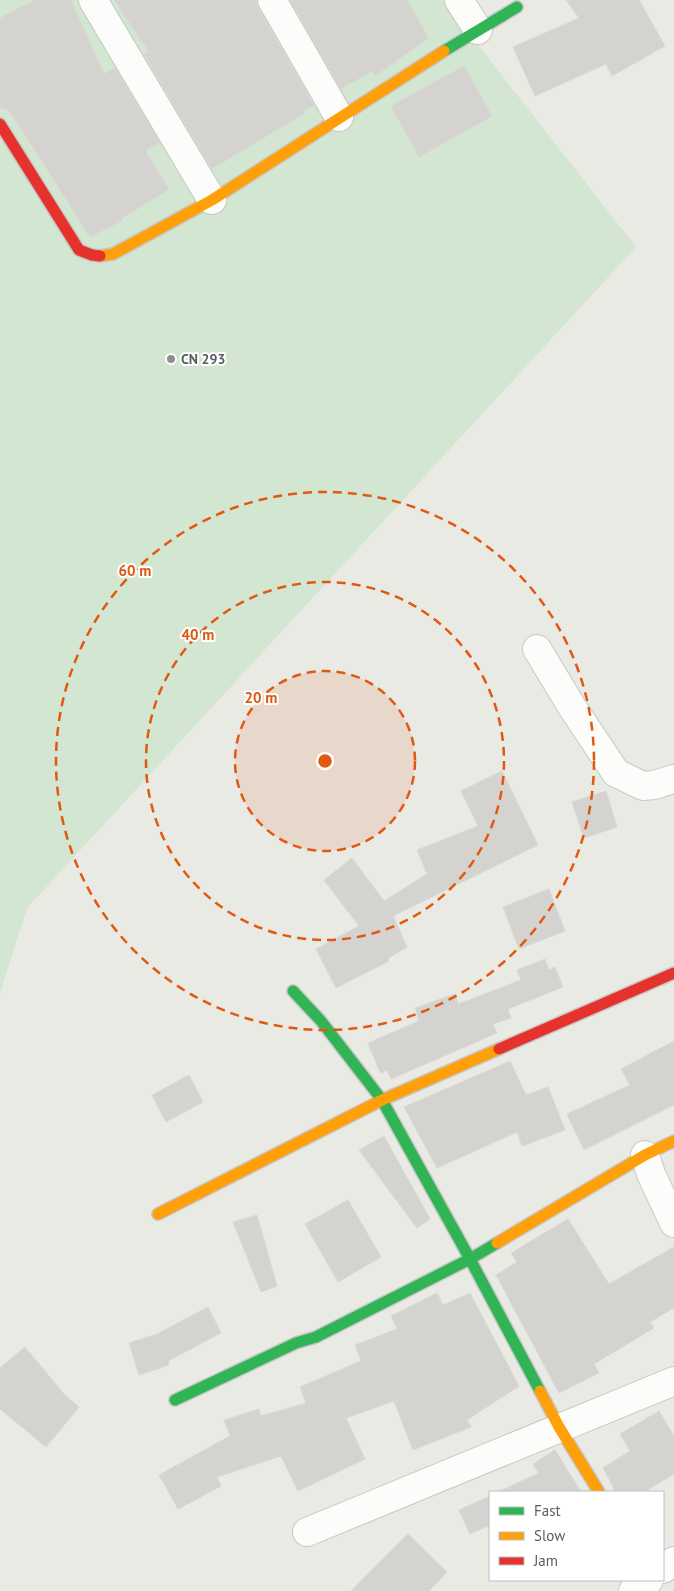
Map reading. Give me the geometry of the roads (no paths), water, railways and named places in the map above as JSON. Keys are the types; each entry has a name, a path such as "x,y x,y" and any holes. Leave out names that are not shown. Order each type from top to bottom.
{"street":[{"path":"93,0 212,200"},
{"path":"272,0 339,118"},
{"path":"459,0 478,30"},
{"path":"0,124 80,250 103,258 212,200 478,30 517,8"},
{"path":"537,649 572,707 616,773 643,786 674,779"},
{"path":"158,1214 382,1100 674,973"},
{"path":"293,991 321,1020 382,1100 470,1259 559,1427 598,1491"},
{"path":"175,1400 296,1343 316,1337 470,1259 645,1155 674,1142"},
{"path":"645,1155 651,1174 674,1223"},
{"path":"307,1532 674,1380"},
{"path":"633,1591 647,1581"}],"place":[{"name":"CN 293","path":"171,359"}]}
